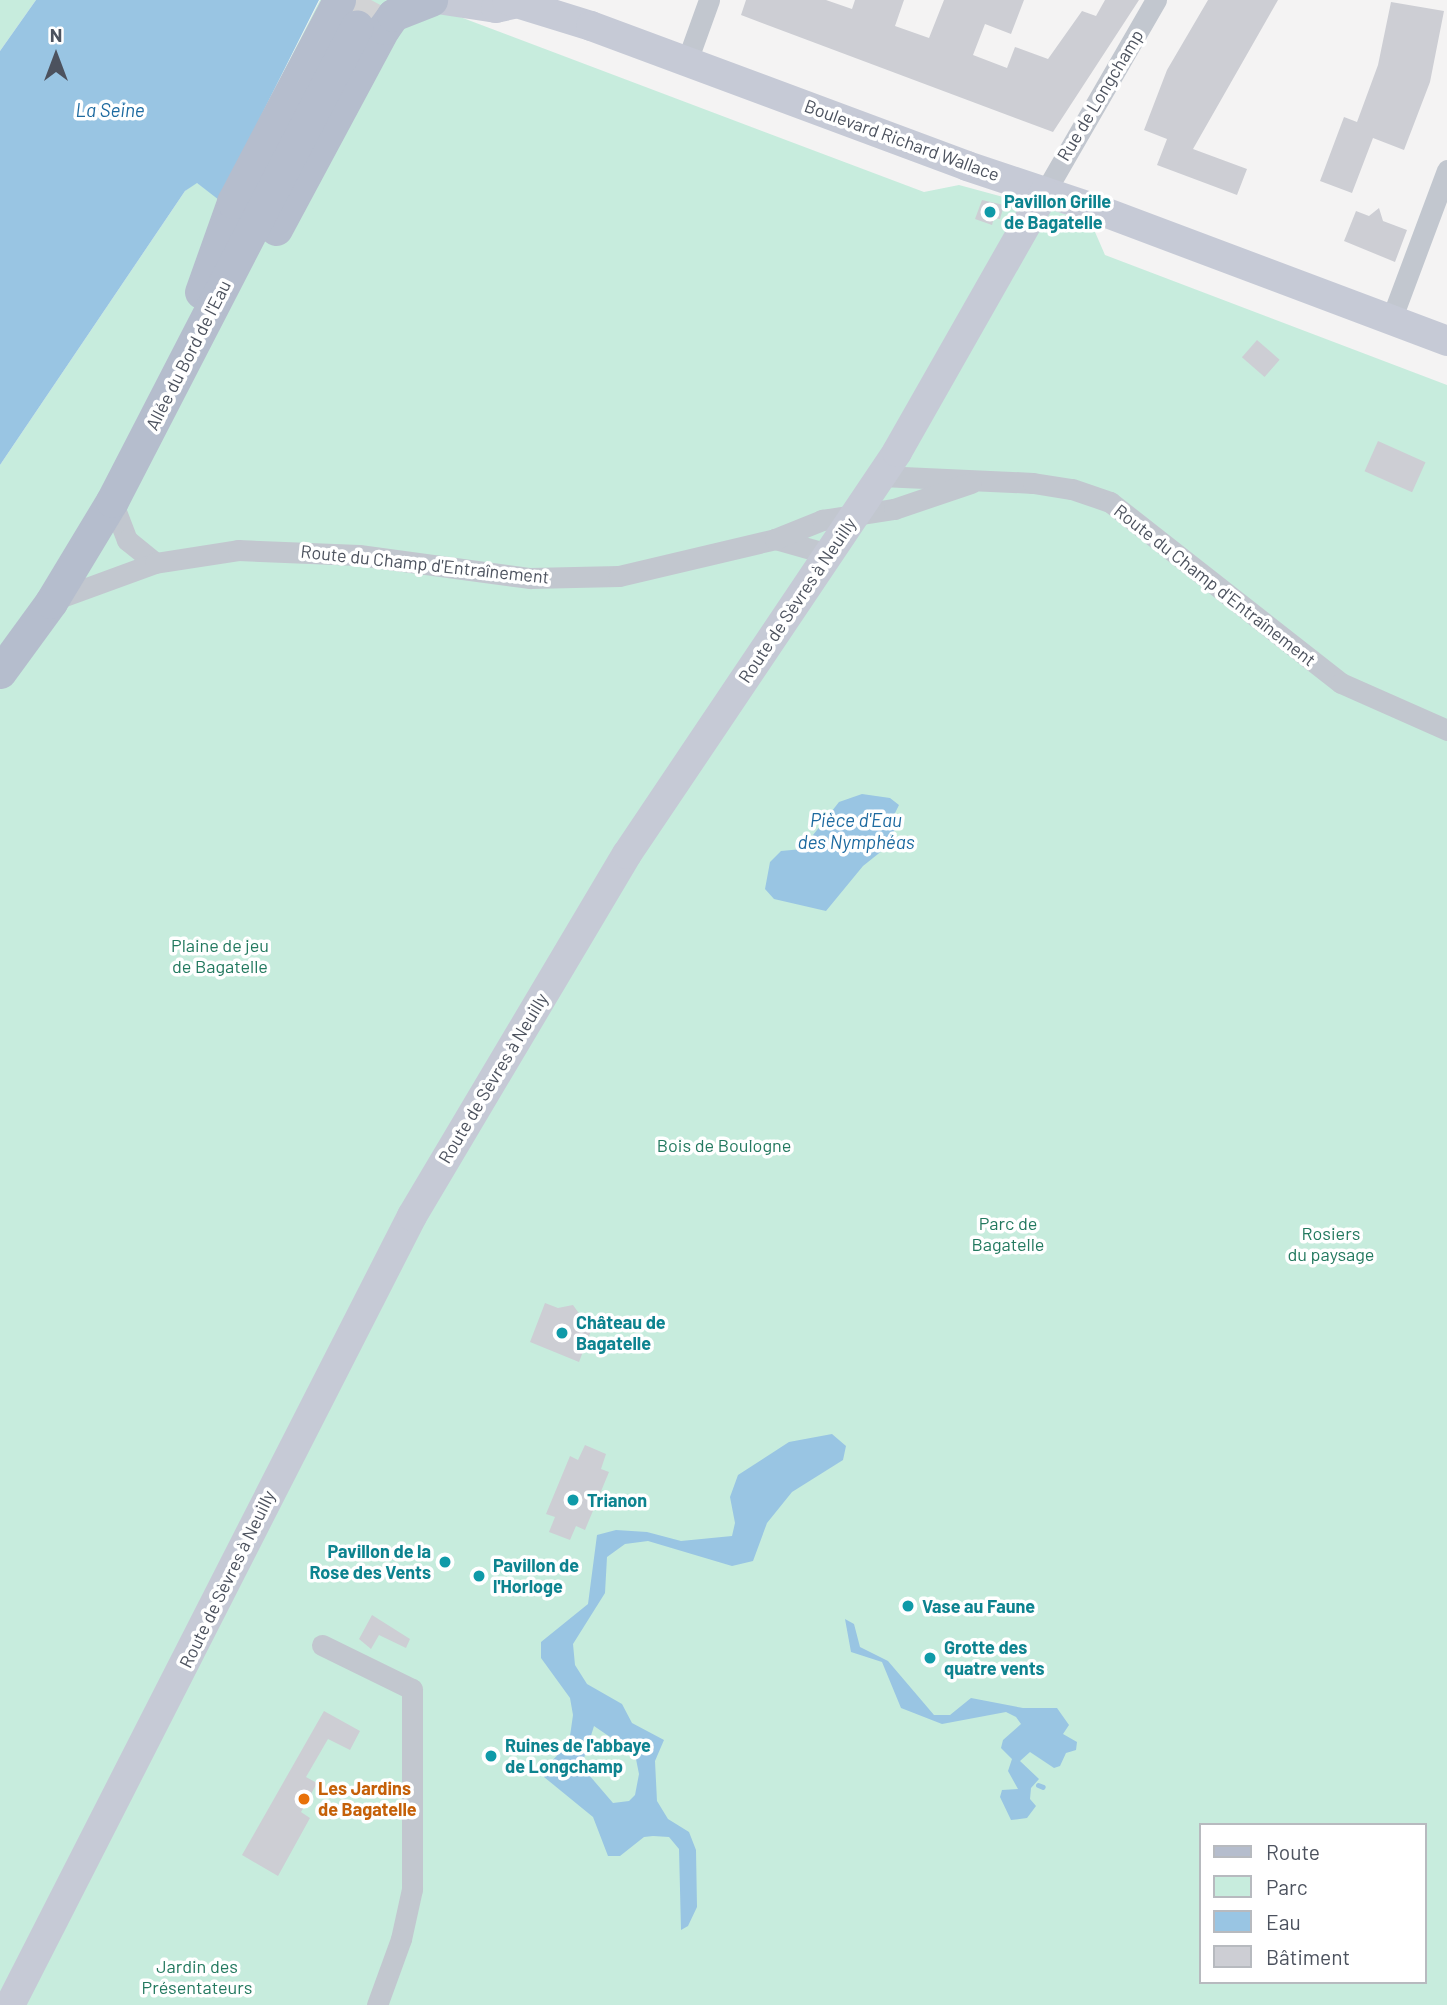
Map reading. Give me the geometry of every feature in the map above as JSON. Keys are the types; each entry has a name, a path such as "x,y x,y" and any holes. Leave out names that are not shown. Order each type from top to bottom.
{"main road":[{"path":"367,12 431,0"},
{"name":"Allée du Bord de l'Eau","path":"0,672 51,601 112,501 367,12"}],"street":[{"name":"Boulevard Richard Wallace","path":"444,0 496,8 510,2 591,26 1447,341"},
{"path":"687,61 709,0"},
{"name":"Rue de Longchamp","path":"1045,192 1156,0"},
{"path":"1391,320 1447,170"},
{"name":"Route de Sèvres à Neuilly","path":"10,2005 412,1216 627,854 881,476 970,331 1045,192"},
{"name":"Route du Champ d'Entraînement","path":"881,476 971,483 1033,483 1072,489 1110,502 1341,683 1447,730"},
{"name":"Route du Champ d'Entraînement","path":"51,601 155,564 208,552 264,549 359,555 530,578 619,576 775,539 822,520 894,509 971,483"},
{"path":"112,501 127,540 155,564"},
{"name":"Route du Champ d'Entraînement","path":"775,539 828,554"},
{"path":"322,1645 412,1689 412,1889 401,1939 377,2005"}],"green space":[{"path":"0,0 36,0 0,51"},
{"name":"Bois de Boulogne","path":"320,0 415,0 924,192 959,185 1062,213 1092,225 1105,255 1447,385 1447,2005 0,2005 0,465 185,191 196,182 219,199"}],"water":[{"name":"La Seine","path":"36,0 319,0 219,200 197,183 185,191 0,465 0,51"},
{"name":"Pièce d'Eau des Nymphéas","path":"862,794 890,798 899,805 894,815 898,824 883,850 863,866 826,911 774,899 765,889 770,862 781,851 802,849 839,802"},
{"path":"832,1434 846,1446 843,1460 792,1492 767,1523 753,1561 732,1566 648,1541 625,1544 607,1557 605,1593 573,1644 575,1665 587,1684 622,1704 632,1723 664,1740 655,1761 657,1801 668,1819 689,1832 696,1850 697,1907 688,1926 681,1930 679,1849 669,1837 644,1837 620,1856 608,1856 593,1817 544,1777 547,1766 569,1743 573,1715 570,1698 541,1658 541,1642 588,1604 597,1535 616,1530 647,1532 681,1541 732,1536 735,1523 730,1497 738,1475 789,1442","holes":["594,1726 635,1754 639,1774 635,1795 629,1801 613,1803 589,1775 584,1758"]},
{"path":"845,1619 854,1624 860,1647 888,1661 934,1715 950,1715 971,1698 1023,1708 1057,1708 1069,1725 1063,1734 1077,1742 1076,1750 1066,1753 1060,1766 1054,1768 1030,1752 1020,1761 1039,1779 1031,1788 1030,1799 1036,1806 1027,1818 1011,1820 1000,1797 1002,1790 1018,1789 1008,1771 1012,1759 1001,1748 1003,1740 1021,1724 1016,1717 1006,1712 942,1724 901,1708 882,1662 851,1652"}],"building":[{"path":"746,0 826,0 852,9 855,0 904,0 895,26 929,38 944,0 1024,0 1011,34 985,24 973,55 1007,68 1015,47 1048,59 1082,11 1096,16 1105,0 1139,0 1053,132 741,15"},
{"path":"1208,0 1278,0 1193,149 1247,169 1237,195 1157,165 1167,139 1144,130 1167,70"},
{"path":"1391,2 1444,11 1430,82 1404,150 1373,138 1352,193 1320,181 1344,117 1357,122 1378,65"},
{"name":"Pavillon Grille de Bagatelle","path":"982,200 1004,205 1000,219 994,218 992,225 975,219"},
{"path":"1379,208 1383,221 1407,230 1395,262 1344,241 1356,211 1369,216"},
{"path":"1257,340 1280,360 1265,377 1242,357"},
{"path":"1378,441 1426,462 1412,492 1365,471"},
{"name":"Château de Bagatelle","path":"545,1303 558,1308 573,1305 583,1319 594,1323 579,1362 530,1342"},
{"name":"Trianon","path":"585,1445 606,1454 601,1469 609,1472 585,1530 576,1526 570,1540 549,1532 555,1517 546,1514 570,1456 578,1460"},
{"path":"372,1615 410,1639 406,1648 379,1635 371,1649 359,1639"},
{"path":"324,1711 360,1731 350,1750 328,1739 306,1777 317,1783 301,1812 310,1818 278,1876 242,1855"}],"waterway":[{"path":"1038,1785 1043,1787"}],"tunnel":[{"path":"357,26 371,0"}],"place":[{"name":"Pavillon Grille de Bagatelle","path":"990,212"},
{"name":"Château de Bagatelle","path":"562,1333"},
{"name":"Trianon","path":"573,1500"},
{"name":"Pavillon de la Rose des Vents","path":"445,1562"},
{"name":"Pavillon de l'Horloge","path":"479,1576"},
{"name":"Vase au Faune","path":"908,1606"},
{"name":"Grotte des quatre vents","path":"930,1658"},
{"name":"Ruines de l'abbaye de Longchamp","path":"491,1756"},
{"name":"Les Jardins de Bagatelle","path":"304,1799"}],"park label":[{"name":"Plaine de jeu de Bagatelle","path":"220,956"},
{"name":"Parc de Bagatelle","path":"1008,1234"},
{"name":"Rosiers du paysage","path":"1331,1244"},
{"name":"Jardin des Présentateurs","path":"197,1977"}]}
